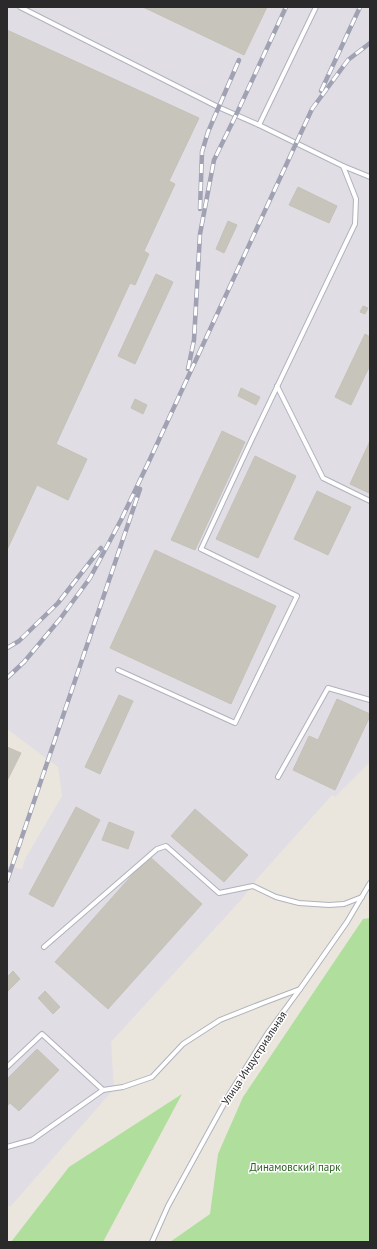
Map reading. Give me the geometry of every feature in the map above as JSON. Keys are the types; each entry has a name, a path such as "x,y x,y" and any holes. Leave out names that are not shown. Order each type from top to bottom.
{"lane":[{"path":"20,7 218,107 343,166 370,177"},
{"path":"259,126 316,7"},
{"path":"118,670 235,724 297,596 201,549 355,224 356,199 343,166"},
{"path":"277,386 323,478 370,502"},
{"path":"278,777 328,688 370,700"},
{"path":"44,947 157,849 166,846 219,893 253,886 276,897 299,903 329,905 344,904 362,896"},
{"name":"Улица Индустриальная","path":"152,1242 168,1206 230,1093 266,1034 347,922 370,883"},
{"path":"7,1147 32,1140 103,1090 123,1087 152,1077 183,1044 220,1020 263,1002 300,989"},
{"path":"7,1067 42,1034 103,1090"}],"shaded area":[{"path":"7,7 370,7 370,762 335,797 332,795 256,880 241,900 111,1042 114,1089 10,1207 7,1204 7,866 22,869 25,859 62,796 58,767 7,729"}],"green space":[{"name":"Динамовский парк","path":"370,918 370,1242 170,1242 210,1214 218,1154 243,1097 363,919"},
{"path":"182,1094 103,1242 11,1242 69,1167"}],"building":[{"path":"143,7 267,7 244,55"},
{"path":"7,30 199,118 169,181 175,184 144,251 149,254 135,285 130,283 56,444 87,459 68,500 37,485 7,550"},
{"path":"298,187 337,206 329,223 289,205"},
{"path":"228,221 237,225 224,253 216,249"},
{"path":"156,274 173,282 135,364 118,356"},
{"path":"363,306 368,308 365,314 360,312"},
{"path":"365,334 370,337 370,365 351,405 335,397"},
{"path":"241,388 260,397 256,405 238,396"},
{"path":"135,399 147,405 143,414 131,408"},
{"path":"222,431 245,442 195,550 171,540"},
{"path":"370,441 370,490 369,493 350,484"},
{"path":"255,456 296,476 258,558 216,539"},
{"path":"317,491 351,507 328,555 294,539"},
{"path":"155,550 276,606 231,704 110,648"},
{"path":"119,695 133,701 100,774 85,767"},
{"path":"337,699 370,714 370,716 335,790 293,770 309,736 318,740"},
{"path":"7,747 21,753 7,781"},
{"path":"76,807 100,820 53,907 29,894"},
{"path":"195,809 248,855 224,882 171,836"},
{"path":"109,822 134,832 128,849 102,840"},
{"path":"149,856 202,904 108,1009 55,962"},
{"path":"13,971 20,979 7,992 7,977"},
{"path":"45,991 60,1007 53,1014 38,998"},
{"path":"37,1049 59,1070 19,1111 10,1103 7,1106 7,1079"}],"railway":[{"path":"188,369 194,340 200,234 214,160 286,7"},
{"path":"321,91 360,7"},
{"path":"7,678 24,662 60,619 90,578 121,520 151,457 312,109 348,60 370,43"},
{"path":"200,209 202,152 208,132 239,60"},
{"path":"7,881 140,489"},
{"path":"7,648 19,641 58,603 101,548"}]}
